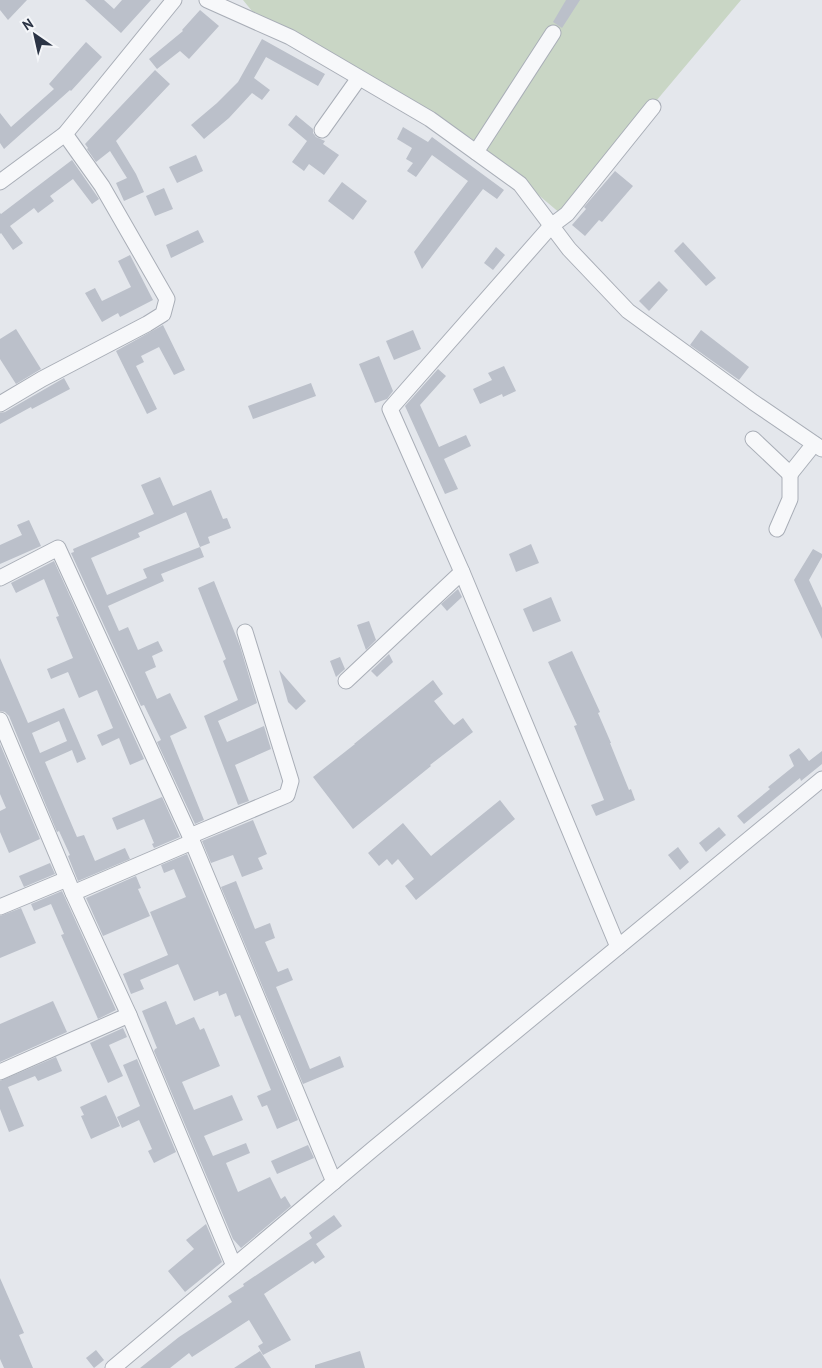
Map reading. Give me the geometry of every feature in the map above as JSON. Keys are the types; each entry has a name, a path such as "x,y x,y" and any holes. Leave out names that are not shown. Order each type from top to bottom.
{"street":[{"path":"0,182 65,134 174,0"},
{"path":"206,0 290,37 430,119 520,184 569,249 628,311 818,447 790,474"},
{"path":"476,152 553,33"},
{"path":"322,130 359,78"},
{"path":"618,947 462,572 390,408 551,226 567,214 653,107"},
{"path":"0,404 42,379 163,314 167,299 102,186 65,134"},
{"path":"754,439 790,474 790,499 777,529"},
{"path":"0,578 58,548 191,839 334,1182"},
{"path":"346,680 462,572"},
{"path":"73,893 287,794 291,781 245,632"},
{"path":"0,720 73,893 129,1016 234,1266"},
{"path":"113,1368 373,1149 822,779"},
{"path":"0,907 67,878"},
{"path":"0,1072 129,1016"}],"green space":[{"path":"243,0 741,0 561,214 471,138 252,11"}],"building":[{"path":"0,0 27,0 8,20 0,10"},
{"path":"85,0 104,0 114,9 122,0 151,0 121,33"},
{"path":"566,0 580,0 562,28 553,22"},
{"path":"200,10 219,26 189,59 180,51 157,69 149,59 183,31"},
{"path":"262,39 325,74 318,86 266,57 254,78 270,90 262,100 252,93 229,118 204,139 191,125 238,82"},
{"path":"86,42 102,57 71,91 4,149 0,143 0,113 11,127 54,89 49,84"},
{"path":"155,70 170,84 116,141 136,174 144,192 124,201 116,183 127,178 110,151 96,162 85,144"},
{"path":"296,115 313,129 316,137 325,141 323,144 339,155 324,175 309,164 304,171 292,162 307,141 288,125"},
{"path":"403,127 428,142 432,137 504,190 497,199 483,189 422,269 414,252 468,181 432,155 416,177 407,171 413,163 406,159 412,148 397,139"},
{"path":"196,155 203,171 177,183 169,167"},
{"path":"72,160 99,199 92,204 73,179 50,196 54,201 38,213 34,208 10,226 23,243 13,250 0,234 0,213"},
{"path":"615,171 633,186 602,222 599,220 585,236 572,225 586,209 584,207"},
{"path":"342,182 367,201 353,220 328,201"},
{"path":"164,188 173,209 155,216 146,196"},
{"path":"198,230 204,242 171,258 166,245"},
{"path":"683,242 716,278 706,286 674,251"},
{"path":"496,247 505,255 493,270 484,263"},
{"path":"130,255 153,300 120,317 118,313 102,322 85,293 95,288 102,301 131,287 118,261"},
{"path":"659,281 668,290 649,311 639,301"},
{"path":"163,325 185,370 174,375 159,347 141,356 144,362 136,366 157,409 147,414 116,351"},
{"path":"16,329 41,369 16,384 0,359 0,339"},
{"path":"413,330 421,349 394,360 386,341"},
{"path":"701,330 749,367 739,380 690,345"},
{"path":"379,356 393,391 387,399 375,403 359,364"},
{"path":"504,366 516,391 503,397 502,394 480,404 473,389 492,380 488,373"},
{"path":"438,369 446,376 420,405 439,447 466,435 471,446 444,459 458,489 445,494 405,406"},
{"path":"64,378 70,389 0,424 0,413 5,412"},
{"path":"311,383 316,396 253,419 248,406"},
{"path":"160,477 173,506 211,490 223,519 227,518 231,528 208,537 210,543 200,547 204,557 161,574 164,581 108,606 119,631 128,627 138,650 158,641 163,651 152,656 156,667 145,672 157,699 170,693 187,728 170,736 204,820 195,824 157,742 161,740 144,705 141,706 71,553 74,552 73,549 154,514 141,485","holes":["186,512 200,547 143,569 147,578 107,595 91,558 140,537 138,533"]},
{"path":"29,520 41,546 0,564 0,545 22,535 17,525"},
{"path":"531,544 539,563 516,572 509,554"},
{"path":"813,549 822,554 809,580 822,608 822,639 794,580"},
{"path":"54,561 144,759 130,765 119,738 102,746 97,735 113,728 97,690 79,698 68,672 51,679 47,669 73,658 56,617 59,616 44,579 16,593 11,583"},
{"path":"214,581 240,646 257,703 218,721 227,742 264,726 271,749 235,765 249,801 238,805 204,716 238,700 223,661 226,659 198,588"},
{"path":"458,589 462,597 447,611 441,604"},
{"path":"551,597 561,621 533,632 523,609"},
{"path":"369,621 376,640 366,650 357,625"},
{"path":"572,651 600,712 598,713 629,790 631,789 635,800 596,816 591,805 604,800 574,726 577,725 548,662"},
{"path":"389,654 393,662 377,677 371,671"},
{"path":"340,657 345,669 336,677 330,661"},
{"path":"0,658 28,723 64,708 86,759 77,763 72,750 45,762 77,837 84,835 95,861 125,848 130,859 78,881 68,856 70,855 59,831 57,832 9,716 5,712 0,711","holes":["59,721 67,741 40,753 32,733"]},
{"path":"279,670 306,701 296,710 288,702"},
{"path":"433,680 443,694 434,701 454,725 463,718 473,732 353,829 313,777"},
{"path":"0,744 40,839 9,853 0,832 0,811 6,808 0,794"},
{"path":"799,748 809,761 822,751 822,764 801,781 800,778 744,824 737,816 794,766 789,755"},
{"path":"162,797 180,837 154,848 152,844 154,843 144,819 117,830 112,818"},
{"path":"500,800 515,819 416,900 405,886 414,879 398,859 392,865 387,859 379,866 368,853 403,823 431,856"},
{"path":"253,820 267,854 258,858 263,869 242,877 233,855 211,863 202,841"},
{"path":"719,827 726,835 706,852 699,843"},
{"path":"678,847 689,862 680,870 668,855"},
{"path":"187,854 298,1120 277,1129 267,1105 262,1107 257,1096 271,1090 240,1015 235,1017 226,993 219,996 218,991 194,1001 178,964 140,980 144,989 131,994 123,974 168,955 150,912 186,897 174,869 164,873 161,865"},
{"path":"50,863 55,874 24,887 19,876"},
{"path":"136,876 141,888 138,889 150,916 103,936 86,898"},
{"path":"236,881 255,929 270,923 275,938 265,942 278,972 288,968 293,980 276,987 310,1069 340,1056 344,1067 303,1084 221,887"},
{"path":"62,891 116,1010 98,1019 61,935 64,934 51,904 34,911 31,904"},
{"path":"21,908 36,943 0,958 0,916"},
{"path":"53,1001 67,1032 0,1062 0,1024"},
{"path":"166,1001 176,1025 194,1017 200,1030 204,1028 220,1066 182,1082 194,1110 232,1095 243,1120 204,1136 213,1156 246,1143 250,1153 226,1163 238,1192 270,1177 281,1199 285,1196 291,1206 241,1248 233,1239 154,1051 157,1048 142,1011"},
{"path":"123,1028 127,1037 109,1045 123,1076 108,1083 90,1043"},
{"path":"56,1057 62,1071 38,1081 35,1076 8,1087 24,1126 9,1132 0,1109 0,1081"},
{"path":"137,1059 176,1152 154,1163 148,1151 152,1149 139,1120 122,1128 117,1117 140,1106 123,1065"},
{"path":"106,1095 120,1126 91,1139 81,1116 84,1115 80,1107"},
{"path":"308,1145 314,1158 277,1174 271,1161"},
{"path":"334,1215 342,1226 316,1244 325,1257 315,1264 313,1261 264,1294 291,1340 263,1355 258,1346 263,1343 249,1320 192,1357 189,1353 170,1368 140,1368 179,1337 232,1302 228,1296 312,1238 309,1233"},
{"path":"206,1224 222,1262 185,1292 168,1271 194,1249 186,1240"},
{"path":"0,1278 24,1333 19,1335 33,1368 4,1368 0,1359"},
{"path":"96,1350 104,1360 94,1368 86,1358"},
{"path":"260,1351 271,1368 234,1368"},
{"path":"360,1351 365,1368 315,1368 315,1365"}]}
